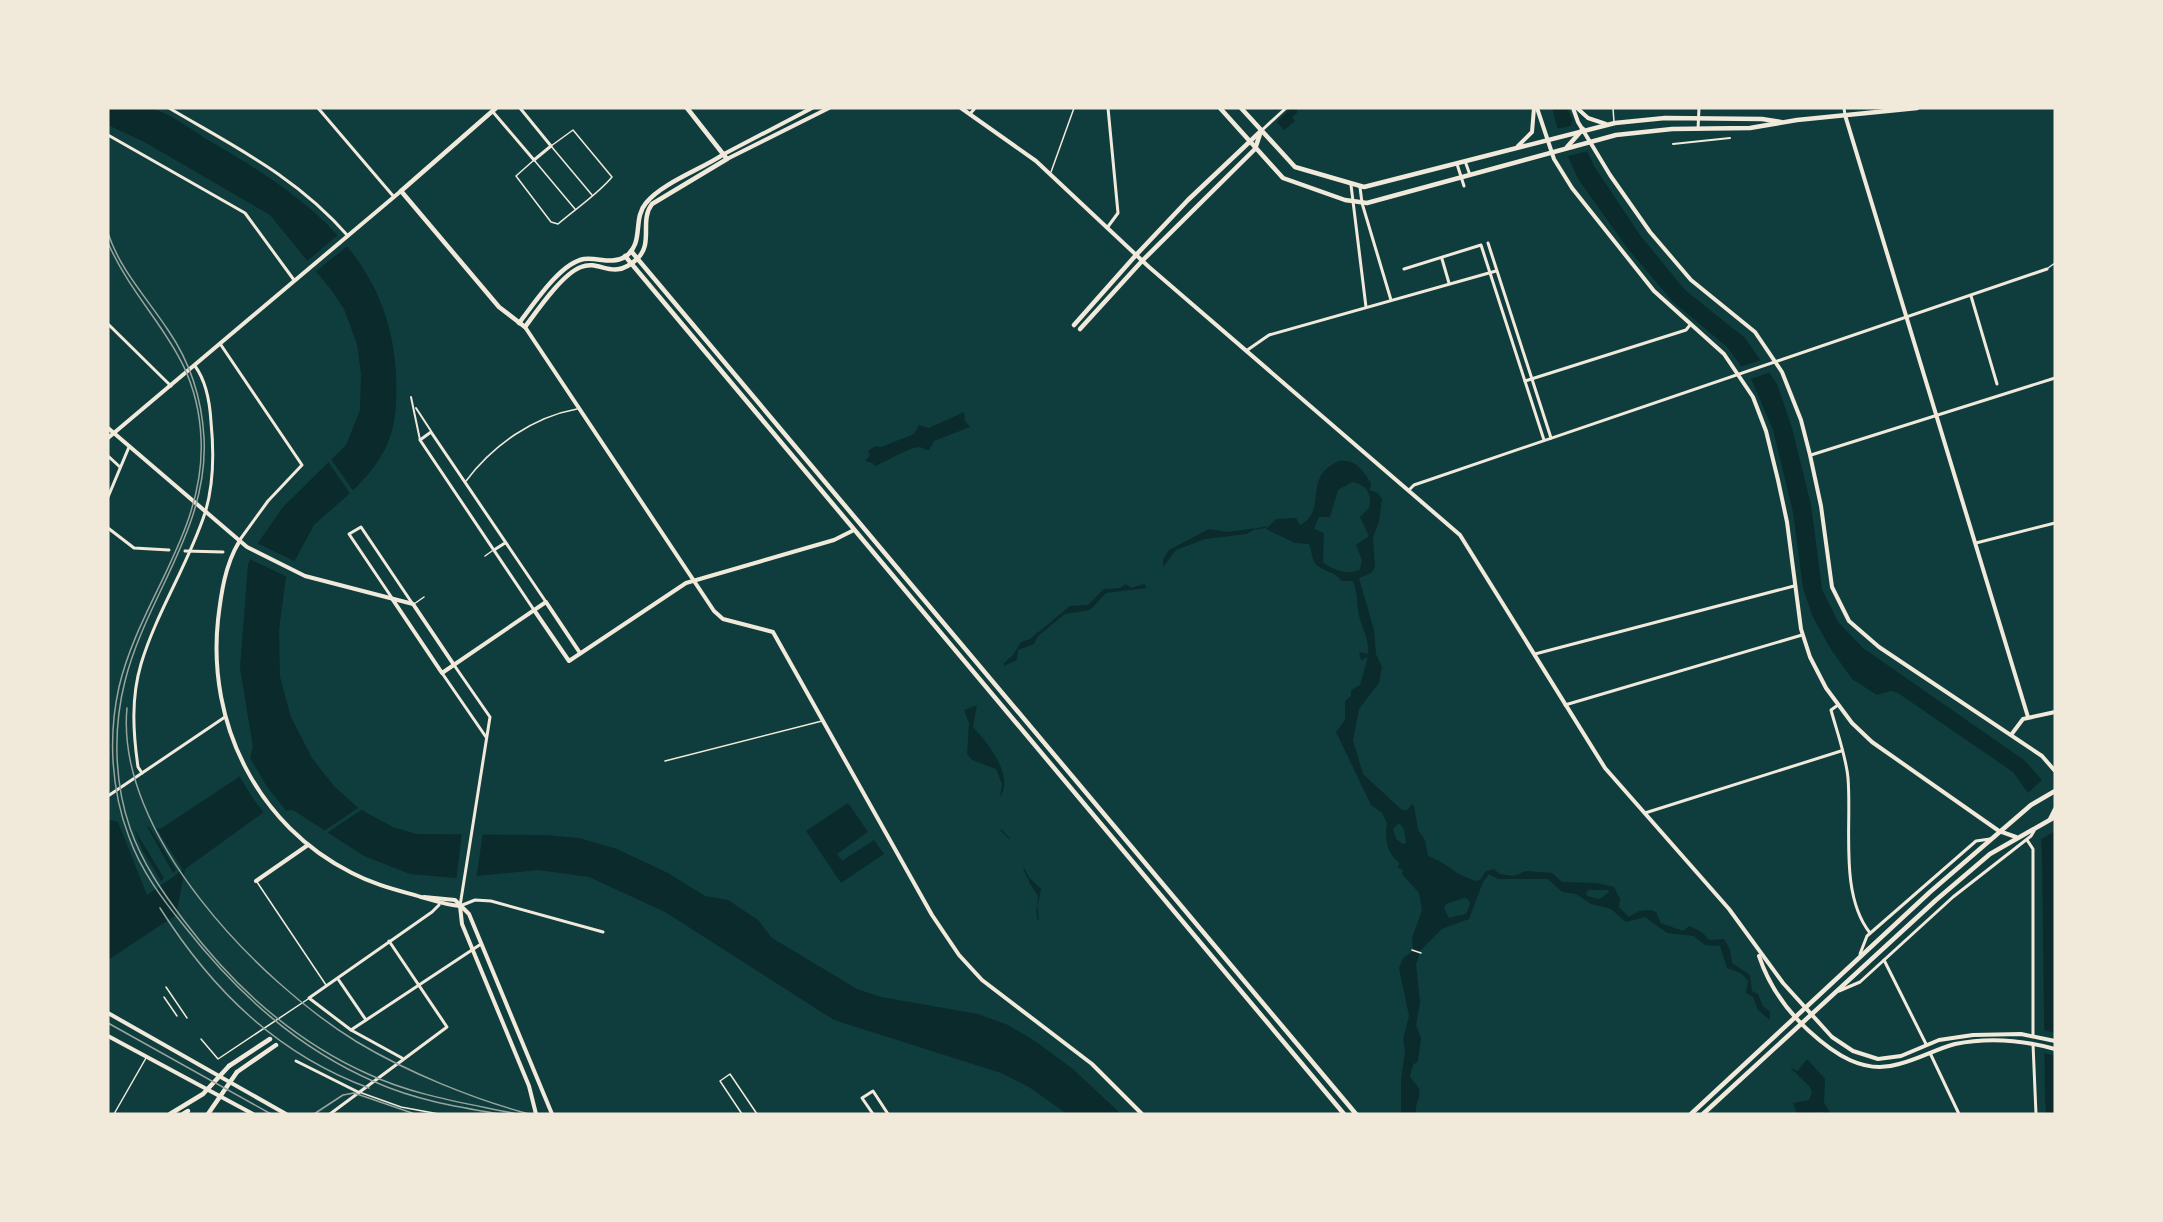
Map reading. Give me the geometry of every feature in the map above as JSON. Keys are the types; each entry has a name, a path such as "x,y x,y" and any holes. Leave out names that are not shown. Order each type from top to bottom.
{"main road":[{"path":"687,108 726,157"},
{"path":"519,323 550,284 571,264 587,258 611,261 625,256 637,241 640,212 646,202 812,108"},
{"path":"525,327 555,289 578,268 590,265 612,270 631,264 638,258 646,244 647,216 652,204 726,157 829,108"},
{"path":"961,108 1030,156 1142,261 1409,490 1466,542 1599,760 1643,814 1729,909 1758,951 1803,1007 1839,1043 1872,1058 1893,1058 1926,1044 1973,1035 2010,1034 2055,1041"},
{"path":"1220,108 1255,149 1288,181 1353,202 1382,200 1462,179 1550,151 1641,132 1750,128 1784,122 1917,108"},
{"path":"1241,108 1295,167 1360,187 1376,185 1607,124 1698,118 1762,119 1784,122"},
{"path":"1535,108 1550,151 1566,181 1654,291 1716,346 1742,374 1766,431 1787,522 1794,586 1803,635 1816,669 1838,705 1872,742 1999,831 2016,837"},
{"path":"1518,147 1532,132 1535,108"},
{"path":"1575,108 1592,120 1607,124"},
{"path":"1575,108 1580,131 1592,141 1628,201 1676,263 1701,290 1750,327 1777,363 1801,420 1822,516 1832,587 1849,621 1879,647 2055,766"},
{"path":"108,438 295,282 493,109"},
{"path":"1845,115 2028,717"},
{"path":"1074,325 1188,200 1261,130"},
{"path":"1080,329 1142,261 1255,149 1261,130"},
{"path":"1565,148 1580,131"},
{"path":"401,191 500,307 525,327 718,616 773,632 928,907 958,955 996,993 1092,1064 1142,1114"},
{"path":"631,250 1356,1114"},
{"path":"625,256 1344,1114"},
{"path":"108,428 239,542 297,572 413,604 454,665"},
{"path":"534,610 569,661 693,580 834,540 854,530"},
{"path":"239,542 229,565 217,631 216,667 228,728 243,765 260,793 281,819 308,845 339,866 367,880 423,897 439,905 460,906"},
{"path":"393,600 442,673 546,602 580,653"},
{"path":"2011,735 2021,720 2055,712"},
{"path":"2048,761 2055,771"},
{"path":"1691,1114 1860,954 1999,831 2031,805 2053,792"},
{"path":"1703,1114 1936,900 1990,854 2016,837 2053,818 2055,809"},
{"path":"256,881 308,845"},
{"path":"423,897 450,899 469,914 552,1114"},
{"path":"460,906 462,924 529,1086 536,1114"},
{"path":"1758,951 1772,988 1794,1016 1829,1049 1843,1058 1863,1065 1893,1066 1930,1052 1979,1041 2010,1040 2055,1049"},
{"path":"108,1013 286,1114"},
{"path":"108,1036 253,1114"},
{"path":"2033,1036 2033,1043"},
{"path":"170,1114 207,1090 218,1075 229,1066 270,1039"},
{"path":"1926,1044 1930,1052"},
{"path":"208,1114 237,1072 276,1045"}],"street":[{"path":"169,108 279,172 312,197 347,237"},
{"path":"318,108 394,197"},
{"path":"493,109 534,160 551,146 520,108"},
{"path":"970,114 975,108"},
{"path":"1107,228 1118,213 1108,108"},
{"path":"1261,130 1280,110 1287,108"},
{"path":"1698,129 1699,108"},
{"path":"1844,108 1845,115"},
{"path":"108,135 244,213 295,282"},
{"path":"1673,144 1730,138"},
{"path":"1465,161 1470,176"},
{"path":"1457,164 1464,186"},
{"path":"1351,185 1366,307"},
{"path":"1360,187 1362,202 1391,300"},
{"path":"1488,243 1551,438"},
{"path":"1404,269 1481,245 1544,440"},
{"path":"1442,258 1449,283"},
{"path":"1409,490 1416,484 2048,269"},
{"path":"1246,351 1269,334 1496,271"},
{"path":"1971,296 1997,384"},
{"path":"108,324 171,386"},
{"path":"1525,381 1686,330 1690,325"},
{"path":"221,345 302,465 268,501 239,542"},
{"path":"142,773 137,760 133,719 139,670 149,640 205,512 212,470 212,436 206,392 195,366"},
{"path":"1810,455 2055,378"},
{"path":"411,397 420,440 534,610"},
{"path":"414,406 546,602"},
{"path":"420,440 431,432"},
{"path":"108,497 129,447"},
{"path":"108,456 120,467"},
{"path":"1976,543 2055,523"},
{"path":"854,530 861,524"},
{"path":"393,600 349,534 361,527 413,604"},
{"path":"108,528 134,548 169,550"},
{"path":"494,550 506,542"},
{"path":"187,551 223,552"},
{"path":"1534,654 1794,586"},
{"path":"1566,705 1803,635"},
{"path":"454,665 490,717 465,889 460,906"},
{"path":"442,673 487,739"},
{"path":"1838,705 1831,710 1848,781 1852,885 1870,933"},
{"path":"108,796 225,717"},
{"path":"1643,814 1841,751"},
{"path":"1836,992 1860,982 1969,884 2027,840 2036,826"},
{"path":"1860,954 1870,933 1976,841 1990,839"},
{"path":"2027,840 2032,849 2033,1036"},
{"path":"460,906 474,900 492,901 603,932"},
{"path":"402,1058 351,1030 309,998 439,905"},
{"path":"330,1114 402,1058 447,1027 389,941"},
{"path":"351,1030 471,948 481,944"},
{"path":"1884,960 1926,1044"},
{"path":"338,979 366,1020"},
{"path":"2033,1043 2036,1114"},
{"path":"1930,1052 1959,1114"},
{"path":"296,1061 358,1092"},
{"path":"873,1114 862,1098 873,1091 888,1114"}],"lane":[{"path":"1050,174 1074,108"},
{"path":"1613,108 1615,123"},
{"path":"575,209 534,160 516,178 551,222 557,225 592,195 612,176 577,133 571,130 551,146 592,195"},
{"path":"2048,269 2055,263"},
{"path":"465,482 488,455 523,430 551,416 579,409"},
{"path":"486,556 494,550"},
{"path":"413,604 424,597"},
{"path":"665,761 823,720"},
{"path":"256,881 327,986"},
{"path":"1412,950 1420,953"},
{"path":"166,987 187,1018"},
{"path":"164,997 177,1016"},
{"path":"201,1039 217,1060 309,998"},
{"path":"114,1114 147,1057"},
{"path":"742,1114 720,1081 730,1074 757,1114"},
{"path":"358,1092 401,1107 439,1114"}],"water":[{"path":"143,107 169,115 247,163 310,208 337,234 360,263 378,296 390,332 396,373 396,393 394,422 389,440 379,460 363,481 314,525 286,577 279,630 280,677 291,717 312,758 334,786 358,808 393,827 416,834 546,835 579,838 617,849 668,873 705,896 728,900 758,920 772,938 857,989 881,997 978,1014 1008,1025 1035,1041 1073,1069 1121,1114 1067,1114 1029,1087 1001,1073 834,1020 665,912 589,877 538,870 455,878 410,874 364,856 293,810 264,812 185,869 176,915 108,960 108,820 160,829 236,779 247,769 253,747 240,668 248,564 258,543 283,507 346,445 360,410 361,374 357,344 344,309 270,215 146,143 108,125 108,108"},
{"path":"1291,108 1297,108 1297,113 1292,117 1295,121 1284,130 1277,122"},
{"path":"1552,108 1567,108 1594,166 1640,235 1685,290 1745,338 1777,384 1792,428 1811,505 1822,589 1838,622 1863,648 2024,760 2042,780 2055,813 2055,1114 2046,1114 2045,1098 2041,839 2028,793 2013,772 1898,693 1891,691 1877,695 1852,679 1830,648 1812,615 1803,588 1793,512 1773,430 1752,381 1727,347 1673,302 1628,249 1578,179 1561,141"},
{"path":"964,412 965,421 970,427 934,441 929,450 916,447 874,466 873,463 865,461 870,455 868,451 875,446 881,447 914,434 919,425 929,428"},
{"path":"1339,461 1354,464 1362,470 1371,483 1370,490 1378,493 1382,499 1379,522 1373,537 1375,567 1371,573 1359,578 1374,630 1376,654 1382,667 1379,683 1359,709 1353,740 1363,774 1402,810 1407,810 1412,804 1414,806 1418,830 1425,840 1428,856 1474,881 1480,880 1486,871 1494,869 1500,874 1513,876 1526,871 1552,873 1562,882 1597,883 1614,887 1620,899 1619,907 1629,917 1639,911 1651,910 1656,912 1661,923 1683,931 1690,926 1703,933 1709,940 1724,939 1730,950 1732,963 1750,975 1752,991 1758,994 1763,1006 1770,1012 1770,1020 1758,1010 1753,997 1746,993 1748,981 1741,973 1727,968 1720,946 1705,945 1694,936 1667,933 1645,917 1626,922 1611,909 1591,904 1576,894 1562,892 1548,879 1498,879 1489,874 1483,882 1469,919 1442,929 1420,951 1416,964 1420,1003 1416,1025 1421,1038 1418,1061 1413,1065 1410,1076 1418,1087 1420,1095 1416,1114 1401,1114 1401,1080 1405,1051 1403,1039 1409,1016 1399,968 1403,958 1413,951 1412,938 1422,910 1419,893 1402,874 1403,870 1398,868 1399,863 1389,850 1386,839 1387,823 1382,813 1371,805 1336,732 1345,720 1345,701 1351,696 1351,690 1360,685 1368,657 1361,660 1359,652 1368,654 1368,648 1359,616 1355,588 1353,581 1342,581 1318,566 1314,561 1309,544 1295,543 1266,529 1276,519 1296,518 1300,525 1308,519 1313,511 1321,476","holes":["1352,482 1357,483 1365,487 1370,498 1369,508 1360,517 1369,536 1356,545 1362,560 1360,569 1351,572 1336,570 1323,562 1324,533 1314,529 1319,517 1330,517 1338,490","1399,823 1404,829 1406,843 1403,844 1396,839 1393,829","1589,890 1608,890 1609,892 1600,899 1587,896 1586,892","1464,898 1468,899 1470,904 1466,914 1449,918 1444,908 1446,904"]},
{"path":"1257,528 1247,534 1205,539 1176,550 1163,567 1163,559 1169,550 1209,529 1227,532"},
{"path":"1126,584 1131,588 1144,584 1147,588 1106,593 1090,610 1065,614 1038,636 1034,644 1018,650 1017,660 1004,666 1021,642 1030,639 1070,606 1088,605 1104,589 1120,588"},
{"path":"977,705 973,727 992,750 1002,770 1004,789 1000,797 1002,784 996,769 972,760 967,754 969,723 964,710"},
{"path":"848,803 868,832 837,854 842,861 874,840 884,854 841,883 806,831"},
{"path":"1030,878 1041,889 1037,909 1038,896 1029,882"},
{"path":"1807,1059 1825,1079 1824,1103 1831,1114 1820,1112 1797,1114 1793,1103 1809,1100 1812,1093 1810,1087 1796,1073"}],"pier":[{"path":"1572,120 1588,151 1564,157 1556,129 1571,126"},
{"path":"339,234 349,245 315,272 306,262"},
{"path":"1765,359 1771,372 1748,380 1740,367"},
{"path":"330,458 354,492 351,495 327,460"},
{"path":"255,542 296,562 289,578 248,558"},
{"path":"249,756 267,787 287,812 266,815 254,800 238,774"},
{"path":"2044,778 2055,805 2055,831 2040,840 2027,794"},
{"path":"361,806 364,808 324,835 321,833"},
{"path":"116,817 145,823 173,873 176,870 147,823 154,825 183,870 147,895","holes":["134,829 164,878 161,881 143,851"]},
{"path":"462,832 483,832 476,880 456,881"},
{"path":"2044,1030 2055,1033 2055,1056 2044,1053"}],"waterway":[{"path":"1257,529 1266,527"},
{"path":"1001,830 1009,838"},
{"path":"1024,869 1029,879"},
{"path":"1037,909 1038,919"},
{"path":"1792,1069 1797,1072"}],"tram line":[{"path":"108,243 121,269 179,356 197,407 201,438 200,472 183,535 128,655 119,687 113,724 113,763 118,801 134,850 161,896 205,952 248,997 295,1036 347,1068 390,1088 437,1102 500,1114"},
{"path":"160,908 202,966 249,1016 276,1038 305,1057 369,1088"},
{"path":"108,1023 271,1114"},
{"path":"314,1114 343,1095 354,1093 415,1114"}],"railway":[{"path":"108,233 119,259 183,355 198,396 204,438 203,471 197,502 187,532 135,650 125,681 118,717 117,755 121,792 130,828 141,853 161,889 204,946 244,990 266,1010 314,1045 386,1082 441,1098 517,1114"},
{"path":"127,708 129,756 144,805 168,853 200,899 238,943 278,982 318,1015 357,1042 441,1084 529,1114"}]}
